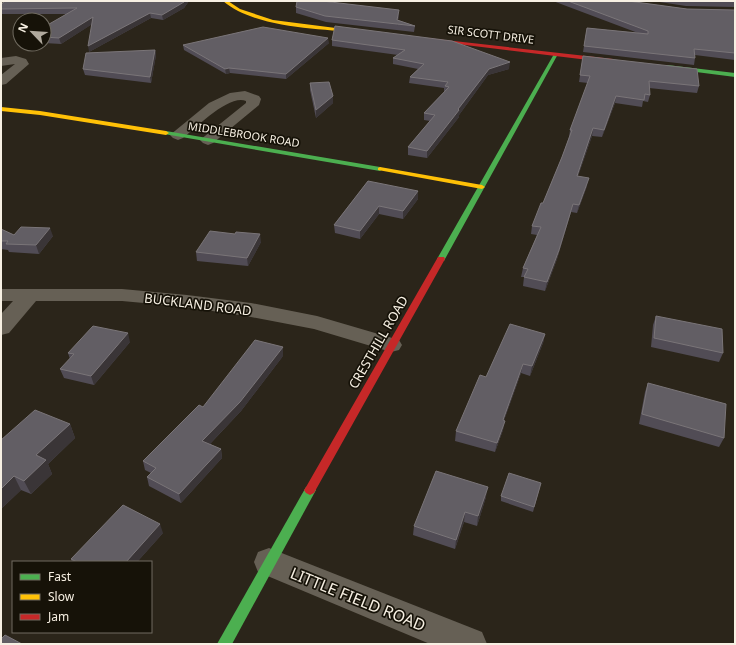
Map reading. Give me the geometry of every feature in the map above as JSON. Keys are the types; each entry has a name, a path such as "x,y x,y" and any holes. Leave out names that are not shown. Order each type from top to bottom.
{"street":[{"path":"1,2 40,1"},
{"path":"225,1 237,10 263,19 371,32"},
{"name":"SIR SCOTT DRIVE","path":"417,38 626,62"},
{"name":"CRESTHILL ROAD","path":"224,644 390,345 482,187 556,54"},
{"path":"1,62 16,60 22,62 23,64 1,81"},
{"path":"657,66 735,75"},
{"path":"178,135 225,99 240,95 254,99 252,105 208,140"},
{"name":"MIDDLEBROOK ROAD","path":"1,108 178,135 482,187"},
{"name":"BUCKLAND ROAD","path":"1,295 122,295 201,303 252,310 317,323 390,345"},
{"path":"1,328 30,295"},
{"name":"LITTLE FIELD ROAD","path":"269,562 470,644"}],"building":[{"path":"5,1 185,1 162,15 150,13 88,46 93,17 59,38 52,38 52,22 77,8 1,9 1,5"},
{"path":"297,1 322,1 399,10 397,20 415,26 325,16 296,7"},
{"path":"568,1 628,1 687,9 735,10 735,53 694,49 695,58 584,46 587,28 648,34 648,31"},
{"path":"335,26 452,41 510,62 489,69 427,151 408,147 435,115 424,113 449,87 445,86 448,82 410,77 424,64 393,58 405,50 332,40"},
{"path":"263,27 328,38 286,74 229,68 225,69 183,45"},
{"path":"155,50 150,77 83,69 86,53"},
{"path":"583,56 697,69 699,86 649,81 650,95 645,94 644,100 616,96 604,130 593,128 577,176 589,178 579,205 573,204 559,250 547,282 524,277 528,269 523,268 541,227 532,226 562,157 572,130 570,130 590,76 580,75"},
{"path":"329,82 333,96 316,110 310,83"},
{"path":"368,181 418,191 403,211 379,206 360,231 334,225"},
{"path":"21,227 50,228 36,245 6,244 8,241 1,241 1,229 14,235"},
{"path":"210,231 235,234 236,232 260,234 247,258 196,252"},
{"path":"656,316 722,329 723,353 654,338"},
{"path":"510,324 545,334 532,366 523,364 503,420 505,421 497,443 456,431 480,375 486,377"},
{"path":"93,326 128,333 91,376 60,369 74,354 68,353"},
{"path":"255,340 283,347 240,402 202,441 221,449 179,494 147,477 156,468 143,461 199,405 203,407"},
{"path":"648,383 726,404 724,438 642,414"},
{"path":"35,410 70,424 36,455 46,460 24,481 14,476 1,489 1,440"},
{"path":"436,471 488,487 478,516 465,512 456,540 414,526"},
{"path":"509,473 541,483 534,507 501,496"},
{"path":"123,505 160,524 127,561 75,561 71,559"},
{"path":"5,635 22,644 1,644 1,639"}],"traffic: fast":[{"path":"441,259 556,54"},
{"path":"667,67 735,75"},
{"path":"166,133 380,169"},
{"path":"224,644 310,490"}],"traffic: slow":[{"path":"225,1 239,10 273,21 311,27 365,32"},
{"path":"1,109 40,113 166,133"},
{"path":"380,169 482,187"}],"traffic: jam":[{"path":"427,39 613,61"},
{"path":"310,490 441,259"}]}
